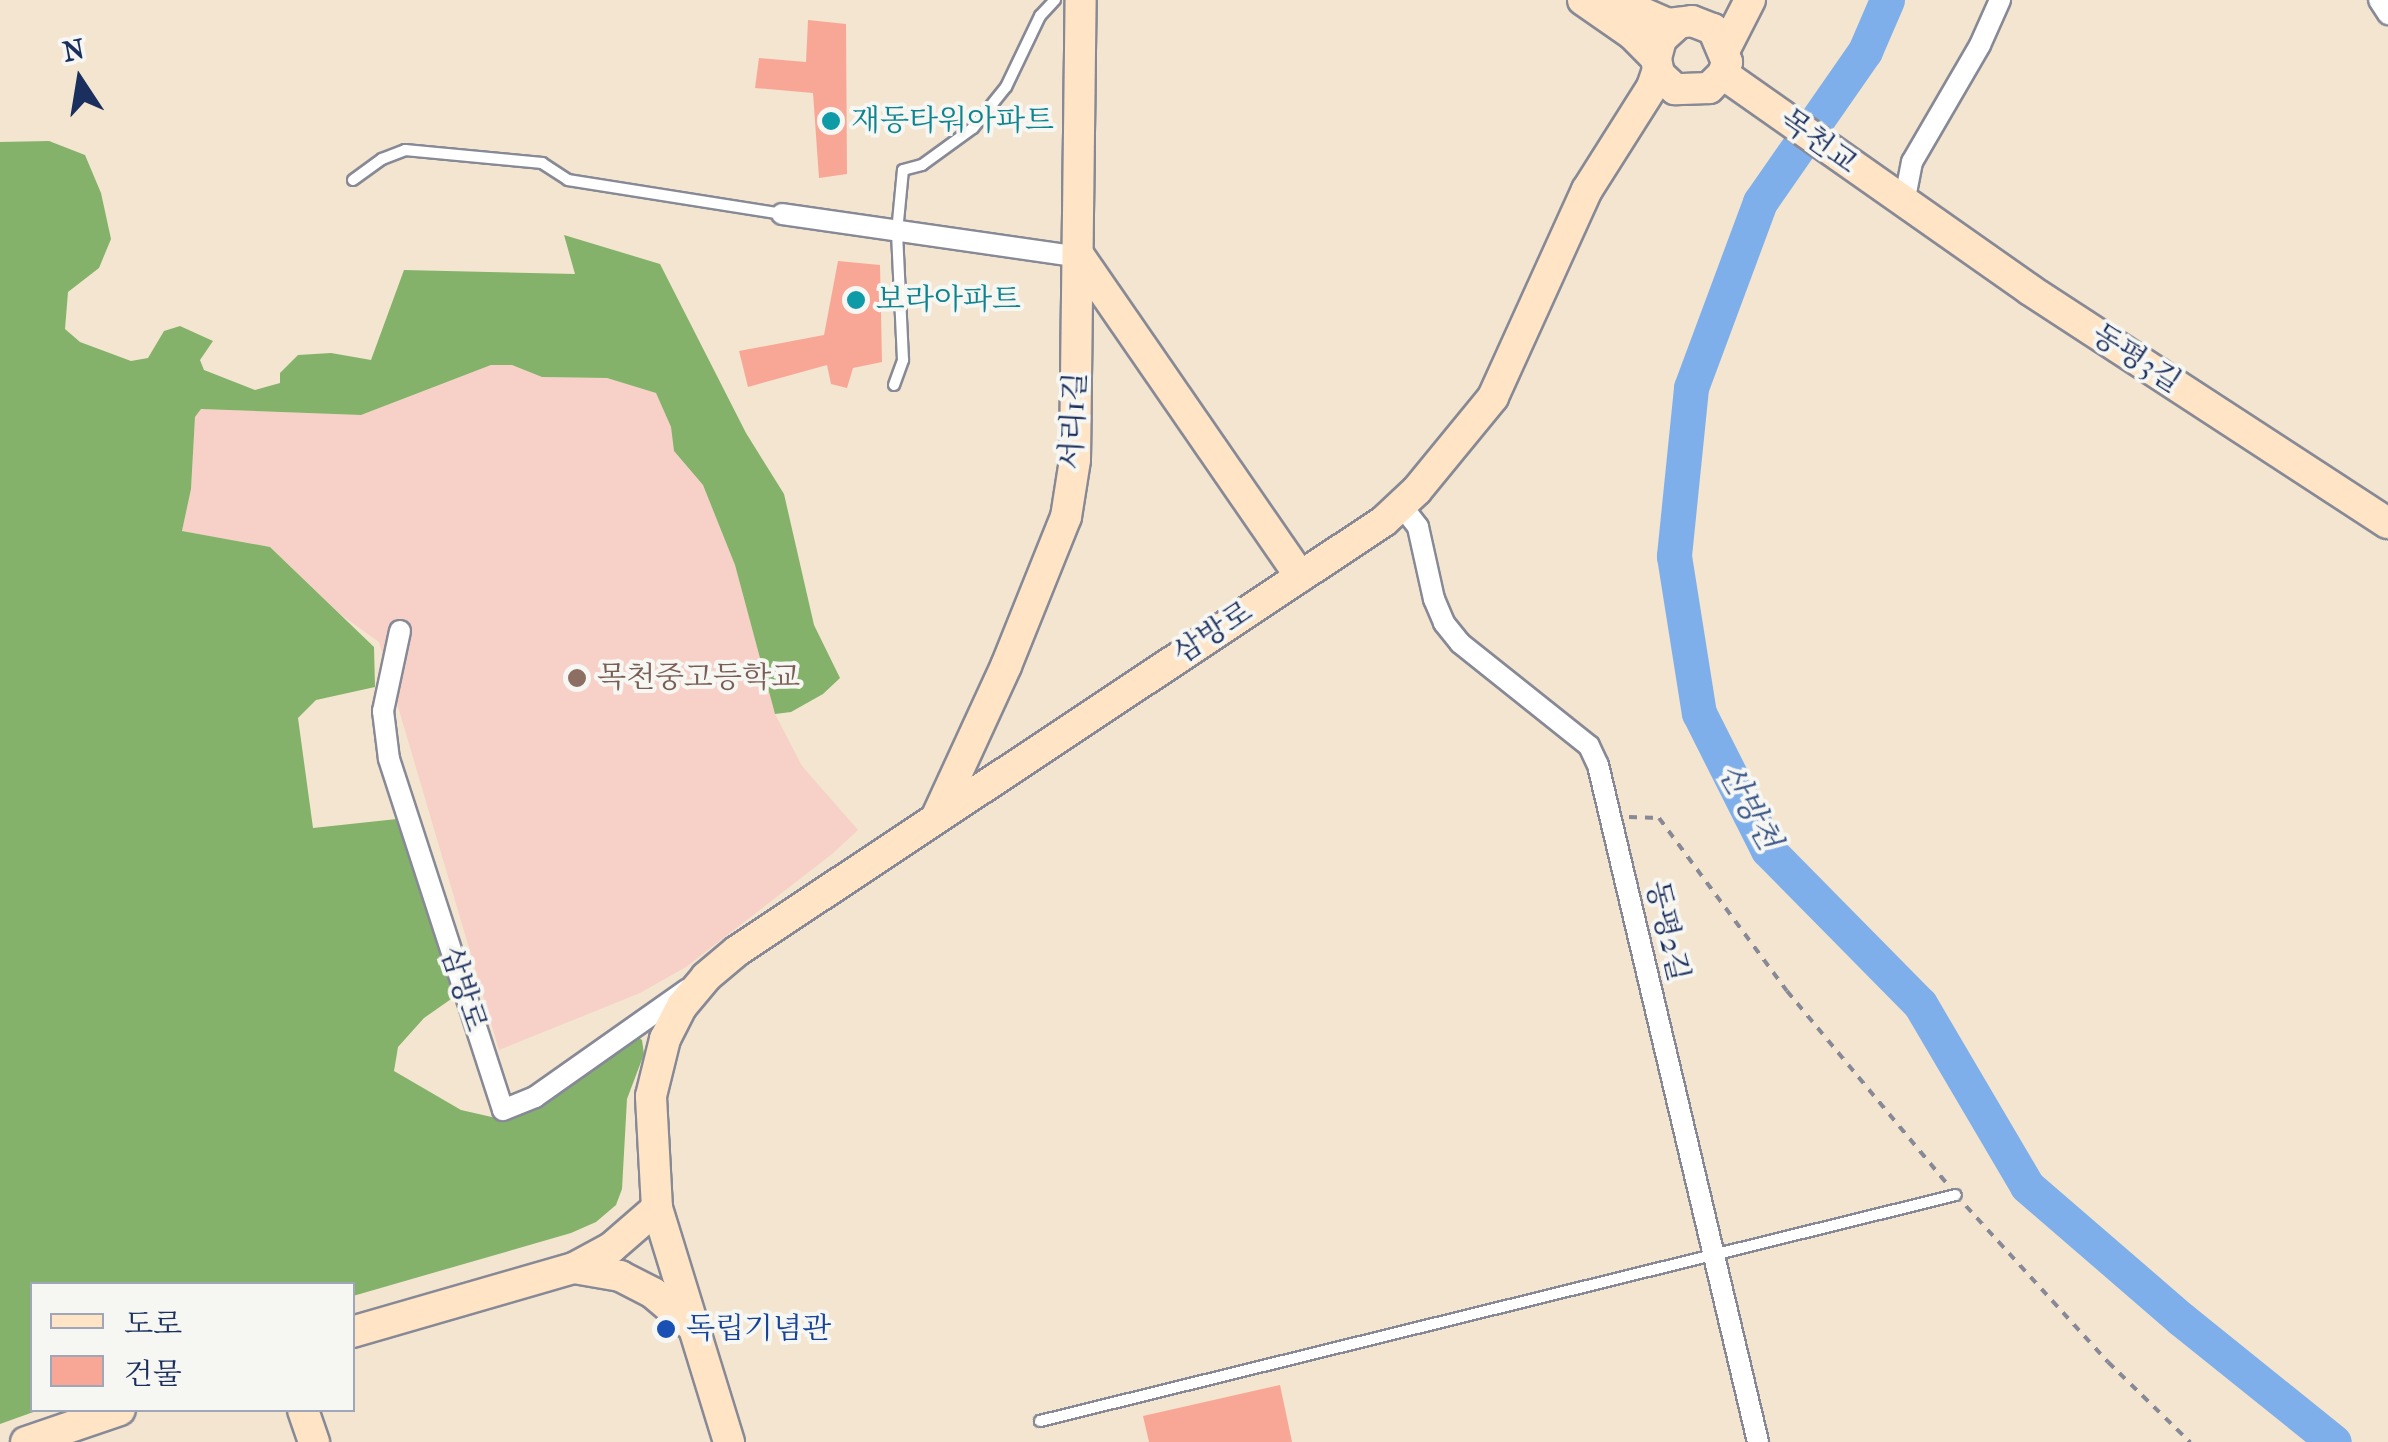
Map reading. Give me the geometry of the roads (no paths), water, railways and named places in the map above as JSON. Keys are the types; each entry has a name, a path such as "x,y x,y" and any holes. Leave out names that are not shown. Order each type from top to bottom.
{"street":[{"name":"서리1길","path":"938,814 1006,666 1066,517 1075,460 1081,0"},
{"path":"1583,0 1632,34 1657,64 1666,83 1686,92 1708,88 1724,62 1750,0"},
{"path":"1613,0 1653,19 1713,29 1724,62"},
{"path":"1657,64 1661,39 1721,0"},
{"path":"1895,197 1980,45 2000,0"},
{"path":"2380,0 2388,14"},
{"name":"목천교","path":"1724,62 1750,92 1895,197"},
{"name":"삼방로","path":"400,632 383,711 389,759 503,1110 535,1097 938,814 1401,505 1493,397 1537,293 1602,160 1652,86 1657,64"},
{"name":"삼방로","path":"1596,177 1616,167 1644,128 1686,92"},
{"name":"동평3길","path":"1895,197 2388,522"},
{"path":"782,214 1080,257 1300,576"},
{"name":"동평2길","path":"1401,505 1418,527 1434,599 1444,623 1460,643 1590,746 1758,1442"},
{"name":"삼방로","path":"706,976 682,1006 665,1039 651,1096 657,1208 729,1442"},
{"path":"355,1331 574,1268 612,1248 657,1208"},
{"path":"574,1268 620,1276 653,1293 692,1326"},
{"path":"26,1442 114,1412"},
{"path":"304,1412 314,1442"}],"lane":[{"path":"894,385 903,360 897,232 904,170 922,164 973,128 1006,87 1040,16 1055,0"},
{"path":"352,180 382,158 405,150 542,163 568,180 782,214"},
{"path":"1040,1421 1956,1195"}],"waterway":[{"name":"산방천","path":"1887,0 1865,51 1760,202 1691,388 1674,556 1699,713 1768,850 1920,1004 2027,1186 2181,1319 2334,1442"}],"place":[{"name":"재동타워아파트","path":"831,121"},
{"name":"보라아파트","path":"856,300"},
{"name":"목천중고등학교","path":"577,678"},
{"name":"독립기념관","path":"666,1329"}]}
